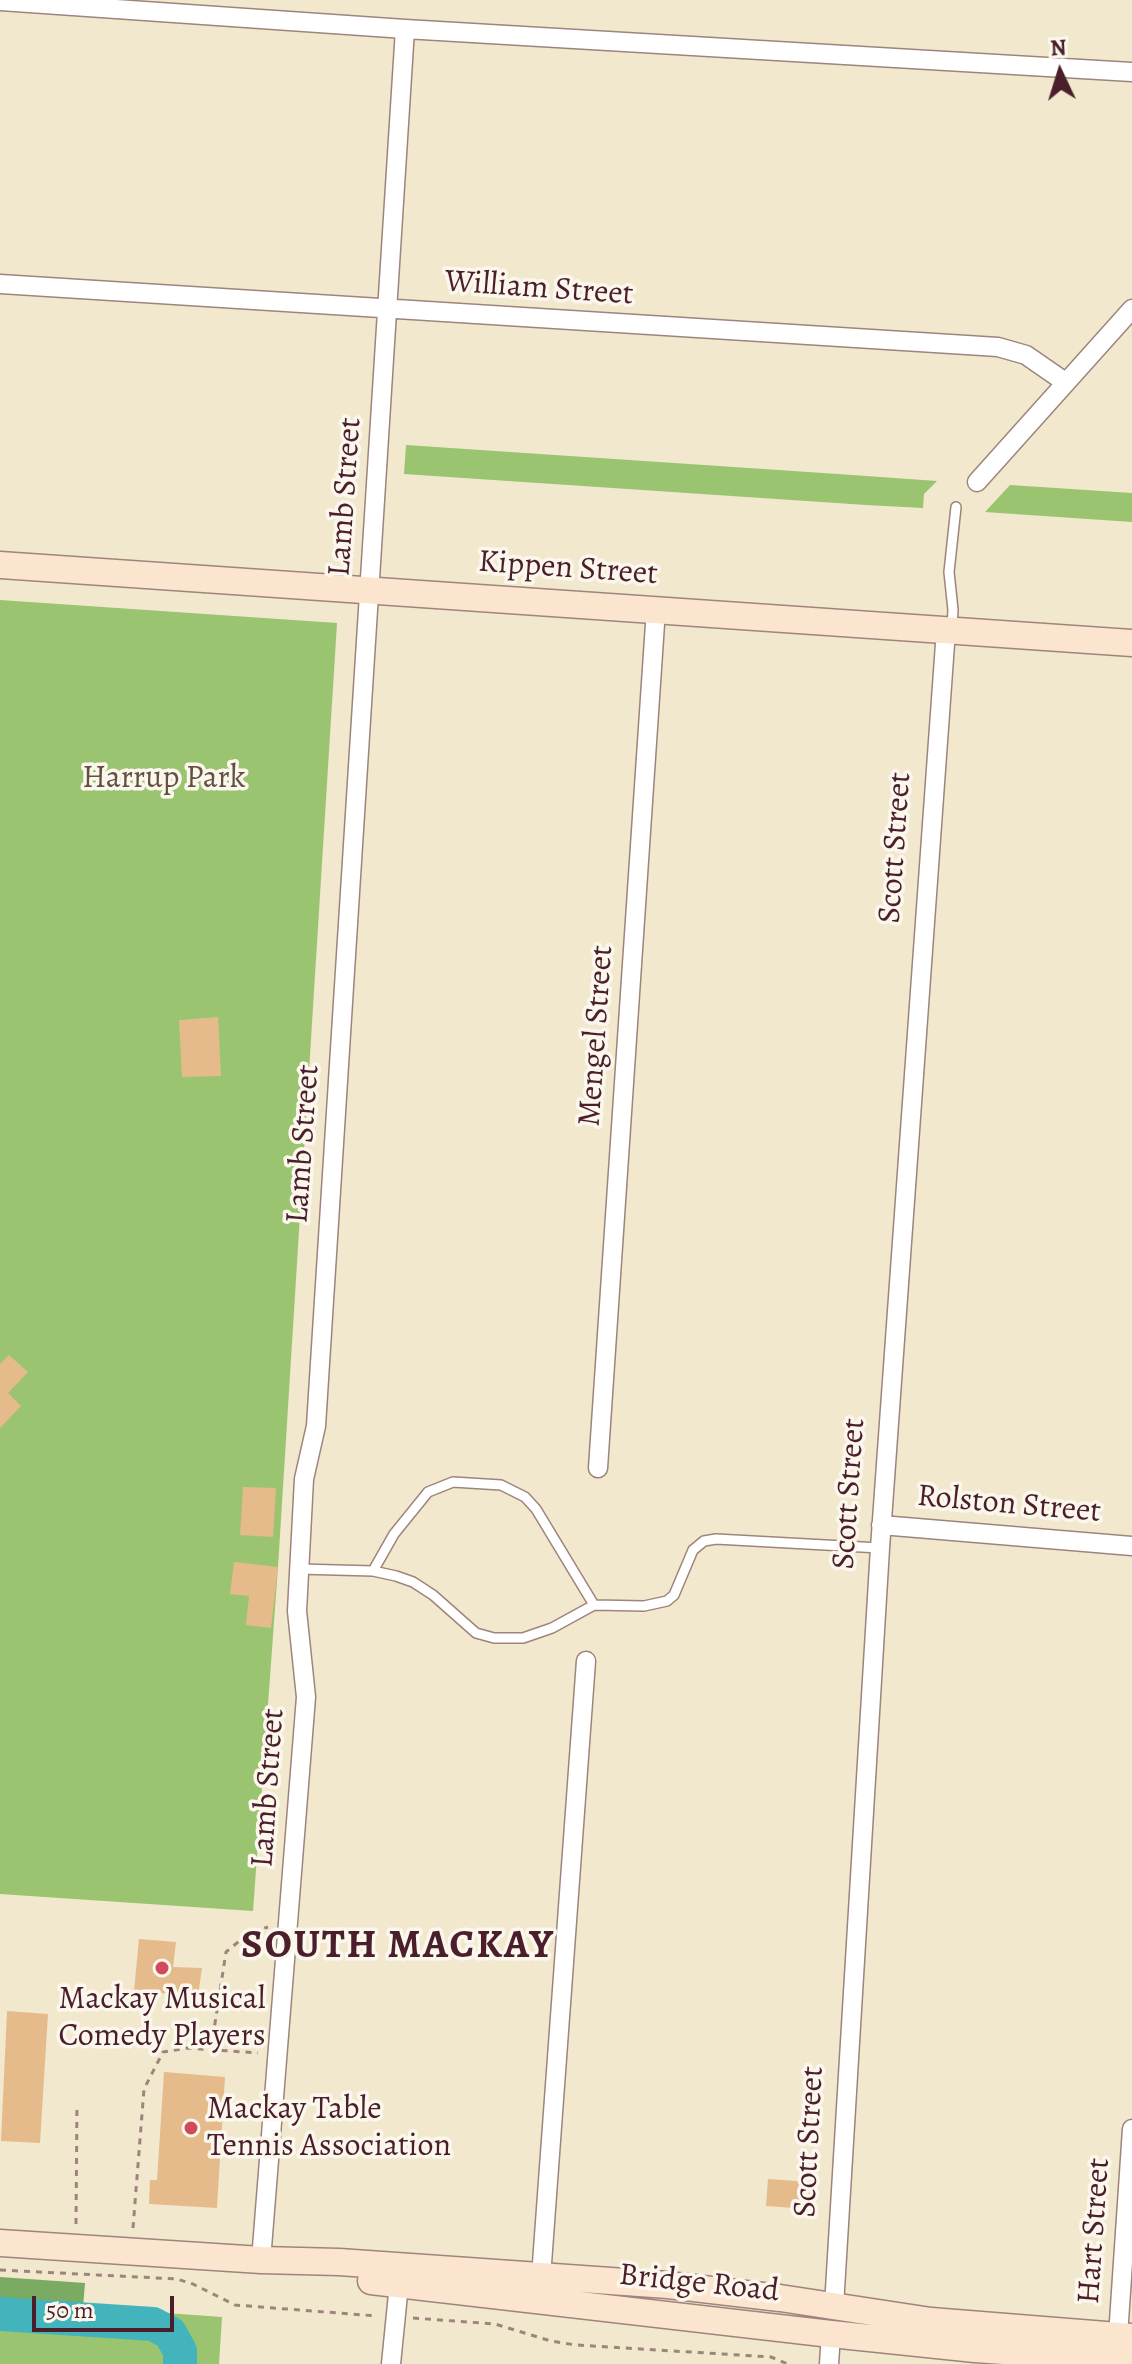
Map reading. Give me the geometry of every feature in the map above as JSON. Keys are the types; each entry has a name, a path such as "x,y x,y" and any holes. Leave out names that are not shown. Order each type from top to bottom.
{"street":[{"path":"0,1 405,29 1132,72"},
{"name":"Lamb Street","path":"261,2260 306,1697 298,1624 304,1479 316,1426 405,29"},
{"name":"William Street","path":"0,284 998,347 1026,355 1065,382"},
{"path":"977,482 1132,309"},
{"name":"Kippen Street","path":"0,565 1132,643"},
{"name":"Mengel Street","path":"598,1468 656,609"},
{"name":"Scott Street","path":"829,2364 881,1525 949,630"},
{"name":"Rolston Street","path":"881,1525 1132,1546"},
{"path":"540,2289 586,1661"},
{"name":"Hart Street","path":"1125,2348 1132,2129"},
{"name":"Bridge Road","path":"0,2243 261,2260 540,2289 831,2334 975,2349 1125,2348"},
{"path":"391,2364 400,2275"},
{"name":"Bridge Road","path":"540,2289 705,2289 1125,2348"}],"lane":[{"name":"Scott Street","path":"949,630 953,610 949,572 956,507"},
{"path":"373,1571 394,1534 428,1492 453,1482 501,1485 525,1497 536,1509 594,1605"},
{"path":"299,1569 373,1571 413,1582 433,1595 476,1633 494,1638 523,1638 552,1628 594,1605 644,1606 667,1601 674,1595 693,1550 704,1541 716,1539 880,1548"}],"path":[{"path":"211,2049 226,1952 249,1933 289,1920"},
{"path":"131,2252 144,2089 163,2052 187,2048 279,2055"},
{"path":"74,2248 77,2104"}],"green space":[{"path":"406,445 937,481 924,494 923,508 404,474"},
{"path":"1010,485 1132,493 1132,522 985,512"},
{"name":"Harrup Park","path":"0,600 337,623 278,1567 253,1911 0,1894"},
{"path":"0,2277 85,2283 83,2307 0,2301"},
{"path":"0,2301 222,2317 219,2364 0,2364"}],"building":[{"path":"218,1017 221,1076 182,1077 179,1020"},
{"path":"9,1355 28,1372 8,1393 21,1406 0,1428 0,1364"},
{"path":"243,1487 276,1488 273,1537 240,1535"},
{"path":"234,1562 278,1567 271,1628 246,1625 249,1596 230,1594"},
{"name":"Mackay Musical Comedy Players","path":"139,1939 176,1942 173,1967 202,1968 198,1996 134,1991"},
{"path":"7,2011 48,2014 40,2143 1,2141"},
{"name":"Mackay Table Tennis Association","path":"164,2072 225,2077 217,2208 149,2204 150,2180 157,2180"},
{"path":"768,2179 811,2182 809,2209 766,2206"}],"waterway":[{"path":"0,2314 153,2324 170,2333 180,2351 180,2364"}],"place":[{"name":"Mackay Musical Comedy Players","path":"162,1968"},
{"name":"Mackay Table Tennis Association","path":"191,2128"}],"district":[{"name":"SOUTH MACKAY","path":"398,1947"}]}
